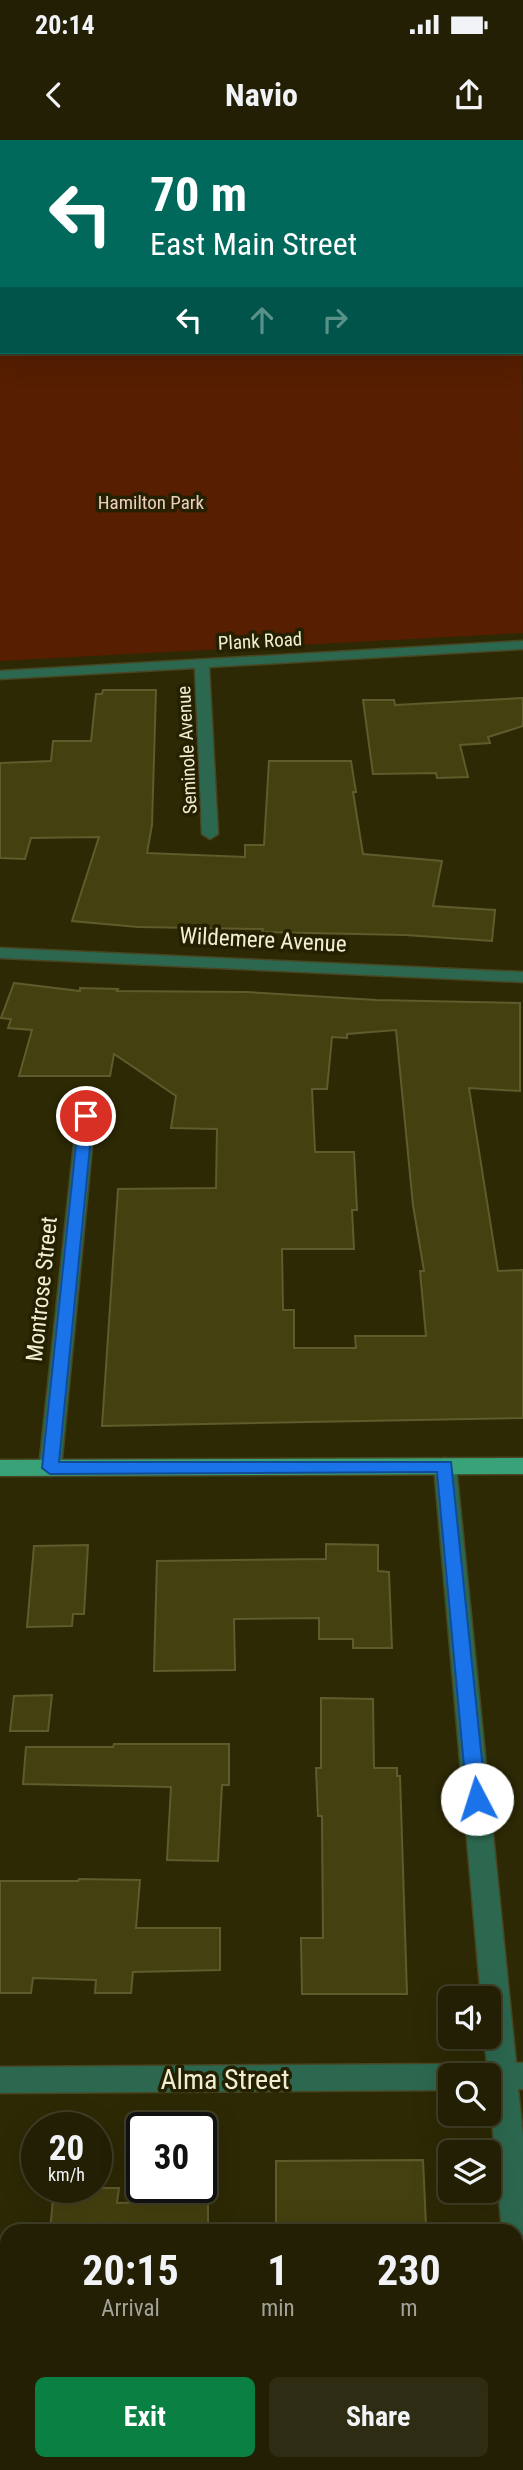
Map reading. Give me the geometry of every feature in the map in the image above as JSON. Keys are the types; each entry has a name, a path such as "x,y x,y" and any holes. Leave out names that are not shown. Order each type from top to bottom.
{"main road":[{"path":"0,1468 523,1466"}],"street":[{"name":"Plank Road","path":"0,675 523,645"},
{"name":"Seminole Avenue","path":"202,664 210,834"},
{"name":"Wildemere Avenue","path":"0,953 523,977"},
{"name":"Montrose Street","path":"50,1468 86,1116"},
{"path":"445,1466 517,2224"},
{"name":"Alma Street","path":"0,2080 438,2077"}],"green space":[{"name":"Hamilton Park","path":"0,354 522,354 523,633 0,661"}],"building":[{"path":"103,690 156,690 152,825 147,853 245,857 245,845 264,845 269,761 351,761 363,854 442,861 433,906 495,910 492,941 405,935 262,932 263,929 138,927 72,921 99,837 31,838 25,859 0,858 0,763 51,761 53,741 91,741 96,694 102,694"},
{"path":"523,698 523,726 488,737 490,743 460,745 468,777 437,778 436,773 373,774 363,700 394,700 395,705"},
{"path":"14,983 80,991 80,988 118,989 117,991 246,992 376,1000 520,1003 520,1091 469,1088 498,1271 523,1270 523,1418 102,1426 118,1189 216,1188 217,1129 171,1128 176,1096 114,1054 110,1076 19,1076 32,1030 8,1028 11,1019 1,1018","holes":["396,1030 413,1205 424,1271 420,1271 426,1336 355,1336 356,1348 294,1348 294,1310 283,1310 282,1249 354,1249 352,1210 357,1210 354,1152 315,1152 312,1089 327,1089 332,1037 347,1038 347,1034"]},
{"path":"326,1544 378,1545 378,1571 389,1572 392,1648 353,1648 353,1639 319,1639 319,1618 234,1619 235,1670 154,1671 157,1561 326,1559"},
{"path":"88,1545 84,1614 73,1614 72,1626 27,1627 34,1546"},
{"path":"52,1695 48,1731 10,1731 14,1696"},
{"path":"321,1698 373,1699 374,1768 397,1768 397,1776 400,1776 407,1994 302,1994 301,1938 323,1938 322,1816 318,1816 316,1768 321,1768"},
{"path":"114,1744 229,1744 229,1785 222,1785 218,1861 167,1860 171,1787 23,1784 26,1747 113,1747"},
{"path":"140,1880 136,1928 220,1928 220,1970 133,1972 131,1993 95,1993 96,1980 33,1978 31,1993 0,1993 0,1881"},
{"path":"423,2160 426,2224 276,2224 276,2161"},
{"path":"112,2188 119,2188 117,2203 208,2203 208,2224 51,2224 53,2203 112,2203"}],"route":[{"path":"86,1116 50,1468 445,1466 477,1799"}]}
